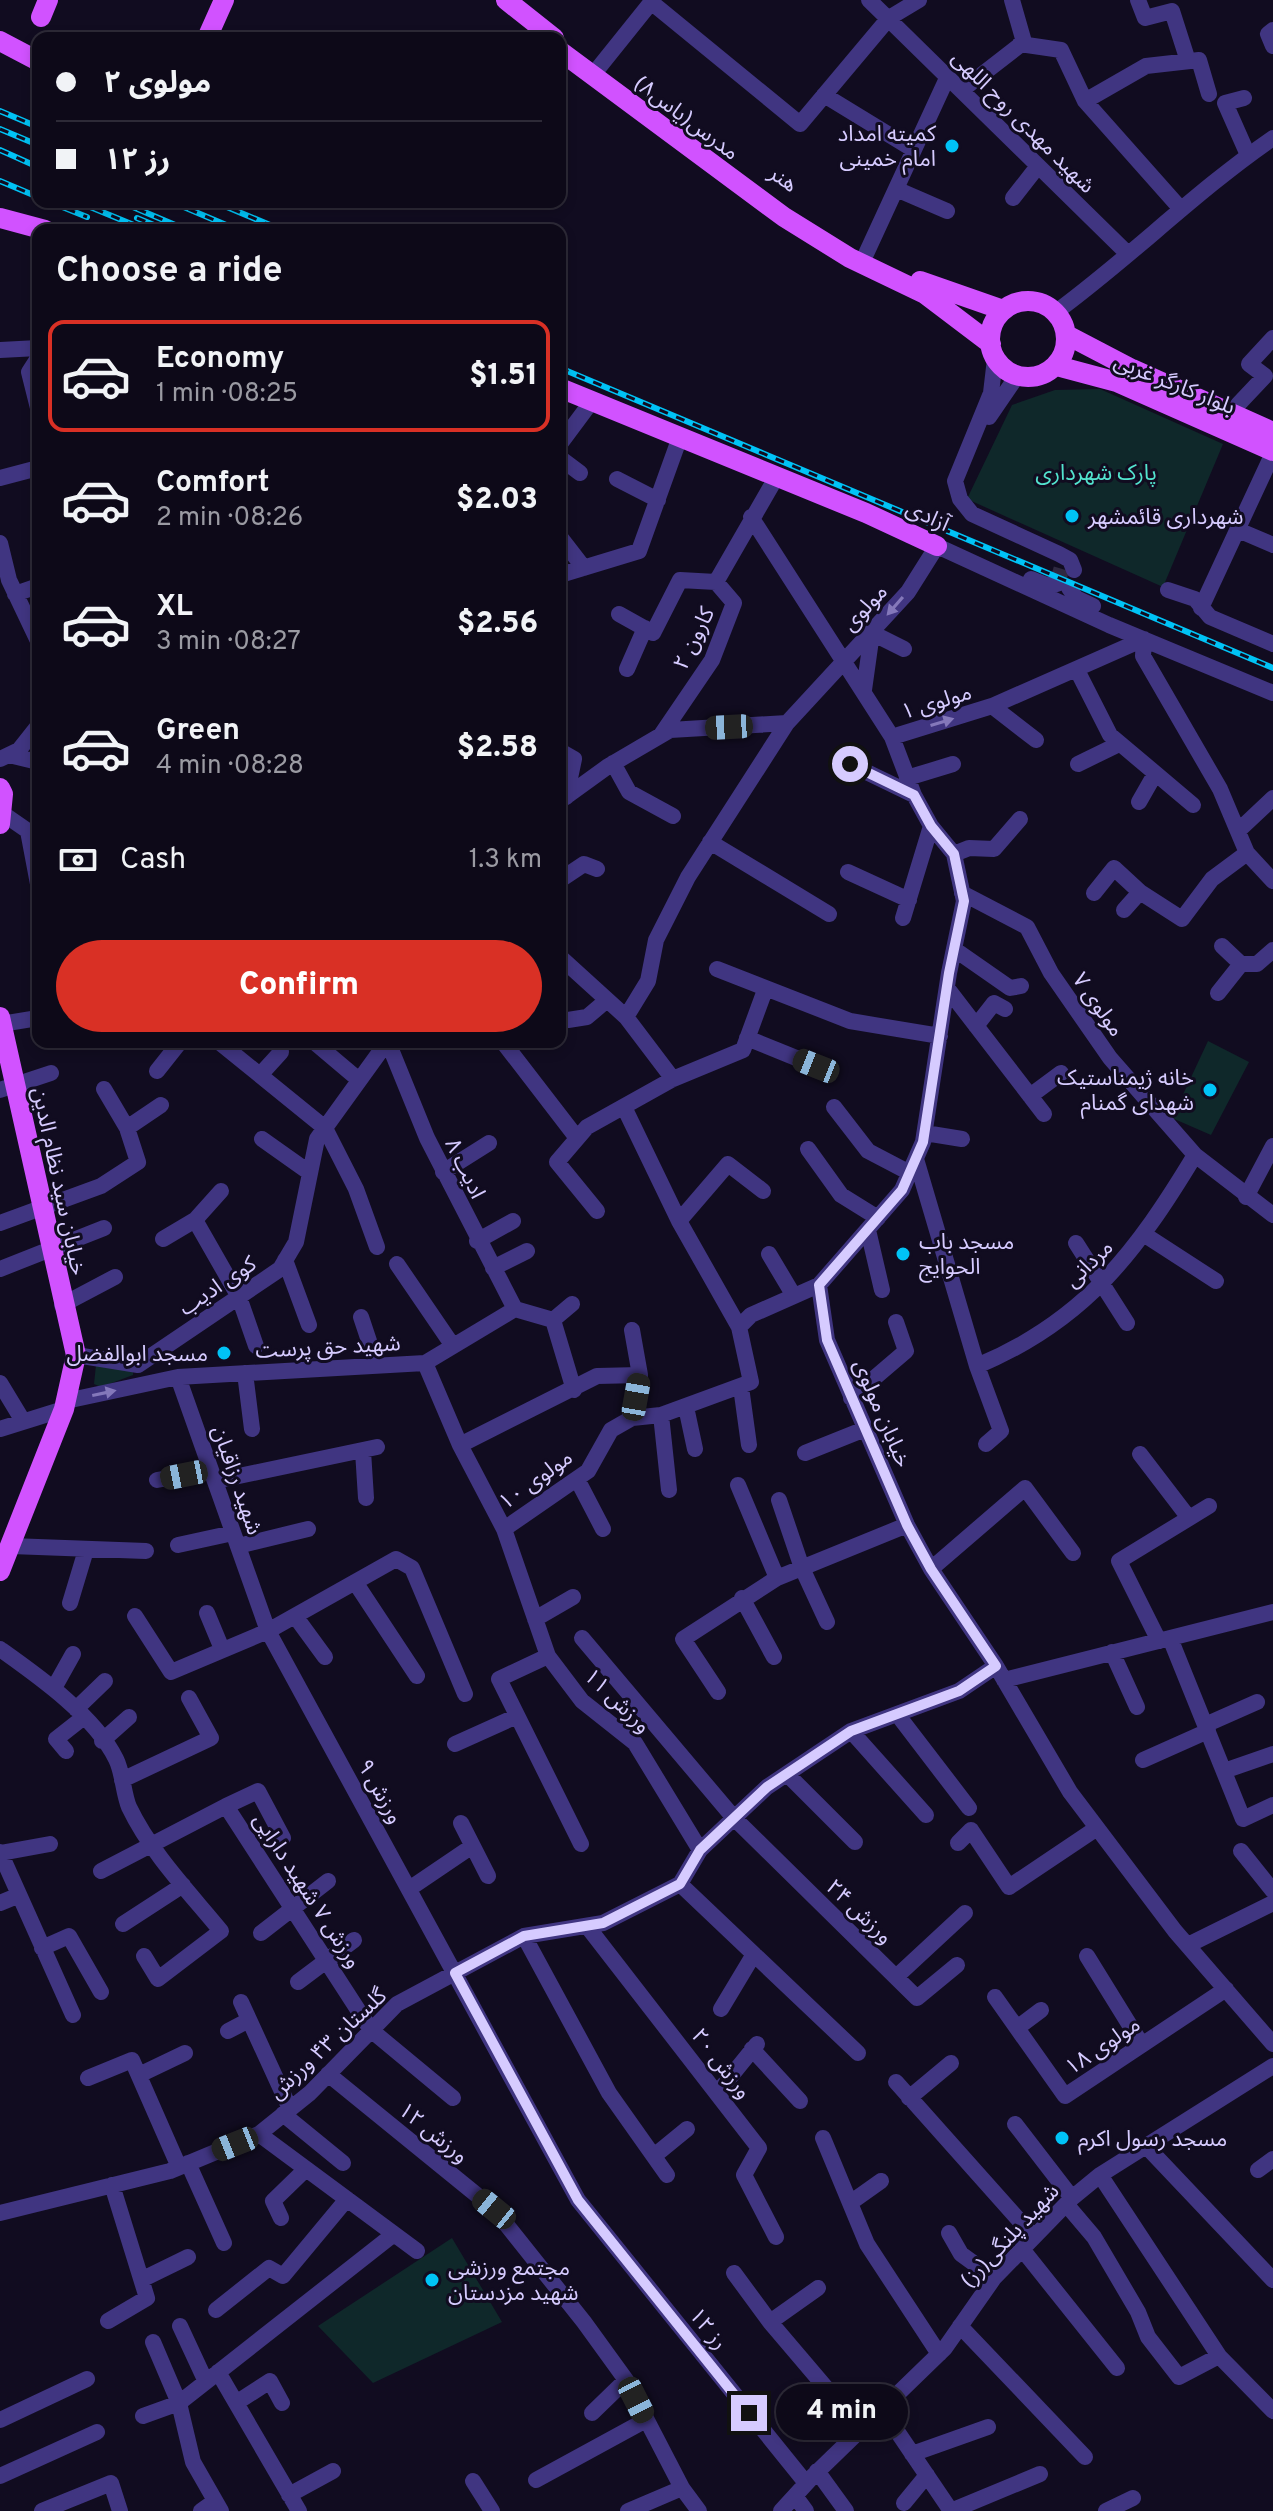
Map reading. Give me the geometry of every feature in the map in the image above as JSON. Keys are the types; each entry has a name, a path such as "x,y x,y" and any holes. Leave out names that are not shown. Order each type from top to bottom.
{"main road":[{"path":"210,32 224,0"},
{"path":"495,0 535,32"},
{"path":"506,0 546,32"},
{"path":"0,41 32,58"},
{"name":"هنر","path":"566,48 786,209 865,256 917,280 1003,310"},
{"name":"مدرس(یاس۸)","path":"566,55 784,217 850,258 949,310 993,352"},
{"path":"0,218 32,227"},
{"path":"1024,301 1047,305 1056,312 1067,335 1066,348 1057,366 1041,375 1017,376 993,352 994,322 1003,310 1024,301"},
{"name":"بلوار کارگر غربی","path":"1067,335 1227,420 1273,452"},
{"name":"بلوار کارگر غربی","path":"1057,366 1273,432"},
{"name":"آزادی","path":"566,390 777,476 937,546"},
{"path":"0,788 3,794 1,819"},
{"name":"خیابان سید نظام الدین","path":"1,1025 7,1088 42,1210 76,1355"},
{"path":"0,1571 65,1405 76,1355"}],"street":[{"name":"شهید مهدی روح اللهی","path":"869,0 1128,254"},
{"path":"596,71 652,1 800,124 889,18 919,0"},
{"path":"962,90 1024,42 1012,0"},
{"path":"1138,0 1145,18 1172,11 1188,61"},
{"path":"1273,30 1268,34 1273,46"},
{"path":"1020,44 1061,50 1085,101 1180,208"},
{"path":"1085,101 1146,66 1199,60 1209,94"},
{"path":"865,256 948,76"},
{"path":"824,95 914,150"},
{"path":"1244,98 1225,103 1248,155"},
{"path":"1056,312 1101,281 1180,208 1273,138"},
{"path":"1013,198 1038,166"},
{"path":"896,189 947,211"},
{"path":"1227,420 1265,376 1249,364 1273,338"},
{"path":"0,350 32,348"},
{"path":"993,352 991,393 955,481 960,499 972,514 1065,564"},
{"path":"975,438 1017,376"},
{"path":"566,436 592,401"},
{"path":"566,573 639,551 680,437"},
{"path":"1201,608 1273,452"},
{"path":"566,462 580,473"},
{"path":"0,478 32,470"},
{"name":"کارون ۲","path":"660,736 712,660 734,603 716,582 777,476"},
{"path":"617,479 658,500"},
{"path":"626,1017 648,981 656,940 710,842 787,723 845,659 751,517"},
{"path":"1238,530 1273,545"},
{"path":"0,543 15,594 32,629"},
{"path":"937,546 949,544 1046,585 1063,586 1076,598 1131,624 1144,639 1143,656 1220,789 1247,853 1273,881"},
{"path":"566,545 584,568"},
{"name":"مولوی","path":"892,737 845,659 908,592 937,546"},
{"name":"آزادی","path":"937,546 1273,693"},
{"path":"619,614 653,633 680,580 716,582"},
{"path":"15,594 32,588"},
{"path":"1168,590 1195,599 1210,617 1273,644"},
{"path":"627,669 645,628"},
{"path":"864,690 872,633 904,649"},
{"name":"مولوی ۱","path":"892,737 992,706 1144,639"},
{"path":"1077,670 1110,735 1193,805"},
{"path":"992,706 1036,740"},
{"path":"566,797 613,763 670,730 787,723"},
{"path":"4,757 19,750 32,734"},
{"path":"739,1327 751,1315 819,1285 902,1190 925,1133 964,901 954,854 931,826 914,795 892,737"},
{"path":"1078,764 1119,744"},
{"path":"566,754 574,759 566,788"},
{"path":"4,757 32,761"},
{"path":"613,763 629,792 673,816"},
{"path":"850,764 914,795"},
{"path":"907,778 953,764"},
{"path":"1139,802 1155,774"},
{"path":"1238,831 1273,798"},
{"path":"1,819 28,831 32,852"},
{"path":"954,854 969,848 994,849 1020,819"},
{"path":"903,918 931,826"},
{"path":"710,842 829,914"},
{"path":"1094,893 1114,868 1140,892 1182,919 1212,879 1247,853"},
{"path":"566,876 584,864 597,869"},
{"path":"848,872 909,900"},
{"path":"1124,910 1140,892"},
{"name":"مولوی ۷","path":"962,893 1027,927 1051,973 1110,1058 1195,1155 1273,1215"},
{"path":"1222,946 1241,964 1257,964 1273,950"},
{"path":"954,949 1010,988 1021,986"},
{"path":"566,962 626,1017 673,1079"},
{"path":"1218,993 1241,964"},
{"path":"717,969 850,1021 940,1036"},
{"path":"947,988 1044,1114"},
{"path":"597,1211 557,1162 587,1127 673,1079 743,1050 765,990"},
{"path":"568,1020 587,1017 607,1000"},
{"path":"976,1026 994,1003 1005,1009"},
{"path":"1,1025 32,1019"},
{"path":"747,1038 816,1066"},
{"path":"157,1071 175,1048"},
{"path":"228,1048 325,1128 356,1189 377,1247"},
{"path":"321,1048 359,1080"},
{"name":"کوی ادیب","path":"138,1365 280,1269 296,1242 317,1139 383,1048"},
{"name":"ادیب ۸","path":"390,1048 443,1172 515,1309"},
{"path":"508,1048 577,1138"},
{"path":"261,1074 281,1052"},
{"path":"7,1088 51,1073"},
{"path":"1030,1096 1061,1073"},
{"path":"0,1223 101,1186 138,1162 127,1128 104,1089"},
{"path":"127,1128 161,1105"},
{"path":"624,1107 679,1221 739,1327 751,1382 661,1415 632,1418 640,1375 632,1330"},
{"path":"834,1107 868,1151 913,1166"},
{"path":"925,1133 962,1139"},
{"path":"262,1139 310,1173"},
{"path":"443,1172 489,1143"},
{"path":"1246,1197 1273,1146"},
{"path":"808,1149 841,1195 873,1224 882,1290"},
{"name":"مردانی","path":"977,1366 1016,1350 1102,1284 1145,1235 1195,1155"},
{"path":"679,1221 728,1164 763,1191"},
{"path":"913,1166 1001,1431 986,1444"},
{"path":"163,1239 195,1220 221,1191"},
{"path":"195,1220 239,1297 256,1346"},
{"path":"477,1241 513,1221"},
{"path":"0,1269 104,1228"},
{"path":"1145,1235 1216,1281"},
{"path":"1076,1243 1127,1323"},
{"path":"493,1268 527,1251"},
{"path":"769,1254 794,1296"},
{"path":"928,1260 945,1258"},
{"path":"285,1260 309,1325"},
{"path":"397,1264 453,1346"},
{"path":"62,1305 115,1277"},
{"name":"خیابان مولوی","path":"819,1285 827,1340 907,1525 931,1569 1000,1673 1070,1792 1188,1945 1273,2044"},
{"path":"553,1320 572,1304"},
{"path":"515,1309 553,1320"},
{"name":"شهید حق پرست","path":"178,1377 425,1363 515,1309"},
{"path":"361,1317 377,1365"},
{"path":"553,1320 574,1390"},
{"path":"851,1398 906,1351 896,1322"},
{"path":"76,1355 138,1365 143,1385"},
{"name":"ورزش ۱۱","path":"425,1363 460,1445 504,1529 548,1656 582,1701 635,1743 700,1850"},
{"path":"245,1373 252,1429"},
{"path":"460,1445 597,1376 640,1375"},
{"path":"0,1429 65,1405 178,1377"},
{"name":"شهید رزاقیان","path":"178,1377 268,1631"},
{"path":"0,1383 23,1421"},
{"path":"741,1387 749,1445"},
{"path":"686,1407 695,1449"},
{"path":"661,1415 669,1490"},
{"name":"مولوی ۱۰","path":"504,1529 588,1471 611,1430 632,1418"},
{"path":"805,1453 865,1429"},
{"path":"157,1480 213,1475 370,1449 366,1498"},
{"path":"1140,1454 1189,1518"},
{"path":"577,1479 603,1529"},
{"path":"738,1485 777,1578"},
{"path":"931,1569 1025,1488 1073,1553"},
{"path":"779,1500 802,1568 827,1622"},
{"path":"1209,1506 1119,1561 1165,1639 1207,1728 1243,1819 1273,1805"},
{"path":"718,1692 683,1639 777,1578 907,1525"},
{"path":"178,1545 308,1529"},
{"path":"11,1546 146,1551"},
{"path":"70,1603 86,1550"},
{"path":"135,1616 171,1672 268,1631 396,1559 412,1568 465,1694"},
{"path":"355,1582 417,1676"},
{"path":"535,1619 573,1597"},
{"path":"742,1598 774,1657"},
{"path":"858,2053 680,1884 700,1850 787,1774 851,1731 1000,1673 1112,1652 1273,1612"},
{"path":"207,1613 222,1649"},
{"path":"295,1616 325,1657"},
{"name":"ورزش ۹","path":"268,1631 455,1973"},
{"name":"ورزش ۲۴","path":"582,1638 734,1818 917,1998 957,1965"},
{"path":"0,1649 54,1688 80,1713 116,1758 129,1805 152,1847 221,1931 158,1979 144,1956"},
{"path":"1112,1652 1137,1707"},
{"path":"54,1688 73,1654"},
{"path":"548,1656 499,1679 581,1844"},
{"path":"66,1751 56,1739 105,1681"},
{"path":"122,1780 211,1738 189,1698"},
{"path":"1143,1760 1257,1702"},
{"path":"897,1714 969,1808"},
{"path":"455,1744 517,1716"},
{"path":"102,1741 129,1717"},
{"path":"851,1731 926,1815"},
{"path":"1224,1771 1273,1754"},
{"path":"787,1774 855,1842"},
{"path":"226,1806 258,1791 283,1838"},
{"name":"ورزش ۷ شهید دارایی","path":"101,1871 226,1806 371,2030 453,2098"},
{"path":"461,1823 488,1876"},
{"path":"958,1843 971,1830 1009,1887 1097,1828"},
{"path":"50,1844 0,1853 73,2015"},
{"path":"409,1889 471,1847"},
{"path":"1241,1851 1273,1891"},
{"path":"261,1933 328,1881"},
{"name":"گلستان ۴۳ ورزش","path":"1,2208 112,2185 184,2165 259,2134 328,2074 397,2004 524,1936 603,1923 680,1884"},
{"path":"123,1924 183,1885"},
{"path":"0,1903 17,1896"},
{"path":"1188,1945 1273,1903"},
{"path":"896,1977 965,1913"},
{"name":"ورزش ۲۰","path":"587,1926 759,2148 744,2175 776,2237"},
{"path":"42,1948 69,1936 101,1992"},
{"path":"524,1936 609,2093 667,2175"},
{"path":"298,1982 354,1940"},
{"path":"721,2009 754,1954"},
{"path":"1087,1956 1142,2045"},
{"name":"رز ۱۲","path":"455,1973 578,2200 806,2483"},
{"name":"مولوی ۱۸","path":"995,1997 1065,2096 1226,1989"},
{"path":"241,2002 286,2112 343,2163"},
{"path":"1017,2028 1041,2010"},
{"path":"228,2031 249,2020"},
{"path":"718,2092 755,2046 800,2101"},
{"path":"139,2075 185,2053"},
{"path":"88,2078 132,2060 224,2243"},
{"path":"909,2098 951,2063"},
{"name":"شهید پلنگی(رز)","path":"781,2511 939,2354 994,2278 1069,2201 1100,2175 1273,2066"},
{"name":"ورزش ۱۲","path":"328,2074 494,2209 626,2380 682,2488 699,2511"},
{"path":"896,2082 1028,2243 1117,2368"},
{"path":"1015,2124 1094,2237 1138,2312 1148,2337 1179,2377 1219,2356"},
{"path":"654,2156 687,2129"},
{"path":"259,2134 417,2251"},
{"path":"823,2138 867,2244 939,2354"},
{"path":"1146,2146 1273,2280"},
{"path":"1258,2170 1273,2159"},
{"path":"281,2218 273,2201 306,2169"},
{"path":"1100,2175 1219,2356 1273,2411"},
{"path":"850,2203 881,2181"},
{"path":"108,2321 147,2298 112,2185"},
{"path":"216,2310 269,2268 283,2276 347,2199"},
{"path":"949,2233 961,2254 994,2278"},
{"path":"143,2416 179,2403 394,2234"},
{"path":"143,2279 188,2257"},
{"path":"734,2273 770,2322 861,2429"},
{"path":"770,2322 818,2288"},
{"path":"180,2326 212,2377 236,2403 299,2511"},
{"path":"960,2326 1085,2457"},
{"path":"153,2342 179,2403 193,2462 218,2506 201,2511"},
{"path":"0,2420 87,2379"},
{"path":"592,2413 626,2380"},
{"path":"236,2403 270,2381 282,2403"},
{"path":"882,2409 951,2511 1040,2474"},
{"path":"536,2480 646,2420"},
{"path":"912,2454 988,2427"},
{"path":"0,2476 97,2432"},
{"path":"289,2495 333,2471"},
{"path":"904,2503 927,2475"},
{"path":"473,2481 492,2511"},
{"path":"43,2511 111,2483 120,2511"},
{"path":"806,2483 806,2511"},
{"path":"806,2483 846,2511"},
{"path":"628,2511 682,2488"},
{"path":"1106,2511 1133,2498"}],"green space":[{"name":"پارک شهرداری","path":"1100,389 1223,444 1163,587 967,499 1012,405 1055,390"},
{"name":"خانه ژیمناستیک شهدای گمنام","path":"1208,1041 1249,1062 1211,1135 1172,1118"},
{"path":"96,1365 133,1371 133,1375 101,1387 94,1384"},
{"name":"مجتمع ورزشی شهید مزدستان","path":"452,2238 502,2322 373,2383 318,2326"}],"tunnel":[{"path":"1057,584 1062,567"}],"railway":[{"path":"0,111 32,124"},
{"path":"0,129 32,142"},
{"path":"0,150 32,164"},
{"path":"0,181 32,194"},
{"path":"65,208 87,217"},
{"path":"93,208 131,224"},
{"path":"135,208 173,224"},
{"path":"186,208 224,224"},
{"path":"229,208 268,224"},
{"path":"137,218 152,224"},
{"path":"566,371 1273,668"}],"place":[{"name":"کمیته امداد امام خمینی","path":"952,146"},
{"name":"شهرداری قائمشهر","path":"1072,516"},
{"name":"خانه ژیمناستیک شهدای گمنام","path":"1210,1090"},
{"name":"مسجد باب الحوایج","path":"903,1254"},
{"name":"مسجد ابوالفضل","path":"224,1353"},
{"name":"مسجد رسول اکرم","path":"1062,2138"},
{"name":"مجتمع ورزشی شهید مزدستان","path":"432,2280"}],"route":[{"path":"749,2413 578,2200 455,1973 524,1936 603,1923 680,1884 700,1850 767,1787 851,1731 959,1691 996,1666 931,1569 907,1525 827,1340 819,1285 902,1190 923,1142 949,973 964,901 954,854 931,826 914,795 850,764"}]}
